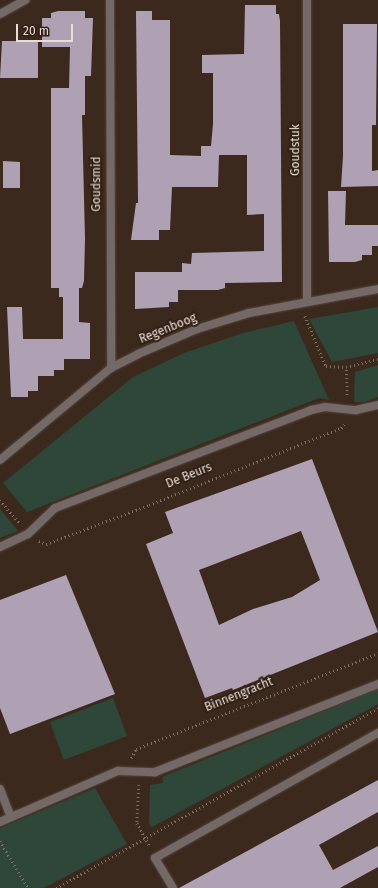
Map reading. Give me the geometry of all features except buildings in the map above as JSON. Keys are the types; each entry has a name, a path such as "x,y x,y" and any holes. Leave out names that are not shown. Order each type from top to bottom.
{"street":[{"path":"0,14 25,0"},
{"name":"Goudsmid","path":"110,0 111,368"},
{"name":"Goudstuk","path":"307,0 307,301"},
{"name":"Regenboog","path":"0,460 111,368 216,323 307,301 378,289"},
{"name":"De Beurs","path":"0,547 28,534 54,508 311,410 325,407 348,410 378,405"},
{"path":"0,822 118,771 134,773 156,772 378,684"},
{"path":"173,888 155,858 378,733"},
{"path":"0,789 11,817"}],"path":[{"path":"307,301 305,318 326,366 346,367 378,359"},
{"name":"De Beurs","path":"0,500 28,534 46,544 149,505 341,428 347,422 348,410 346,367"},
{"name":"Binnengracht","path":"134,773 129,762 136,749 378,653"},
{"path":"56,888 378,708"},
{"path":"134,773 139,783 137,823 155,858"},
{"path":"0,842 28,888"}],"green space":[{"path":"378,307 378,353 332,362 309,319"},
{"path":"294,321 329,400 319,398 27,512 3,483 133,377 184,353 243,333"},
{"path":"378,365 378,397 365,402 354,402 355,372"},
{"path":"0,509 18,531 0,538"},
{"path":"378,689 378,704 152,827 149,824 150,785 163,783 162,777"},
{"path":"113,698 127,736 64,760 50,722"},
{"path":"95,788 127,844 44,888 0,888 0,828"}]}
